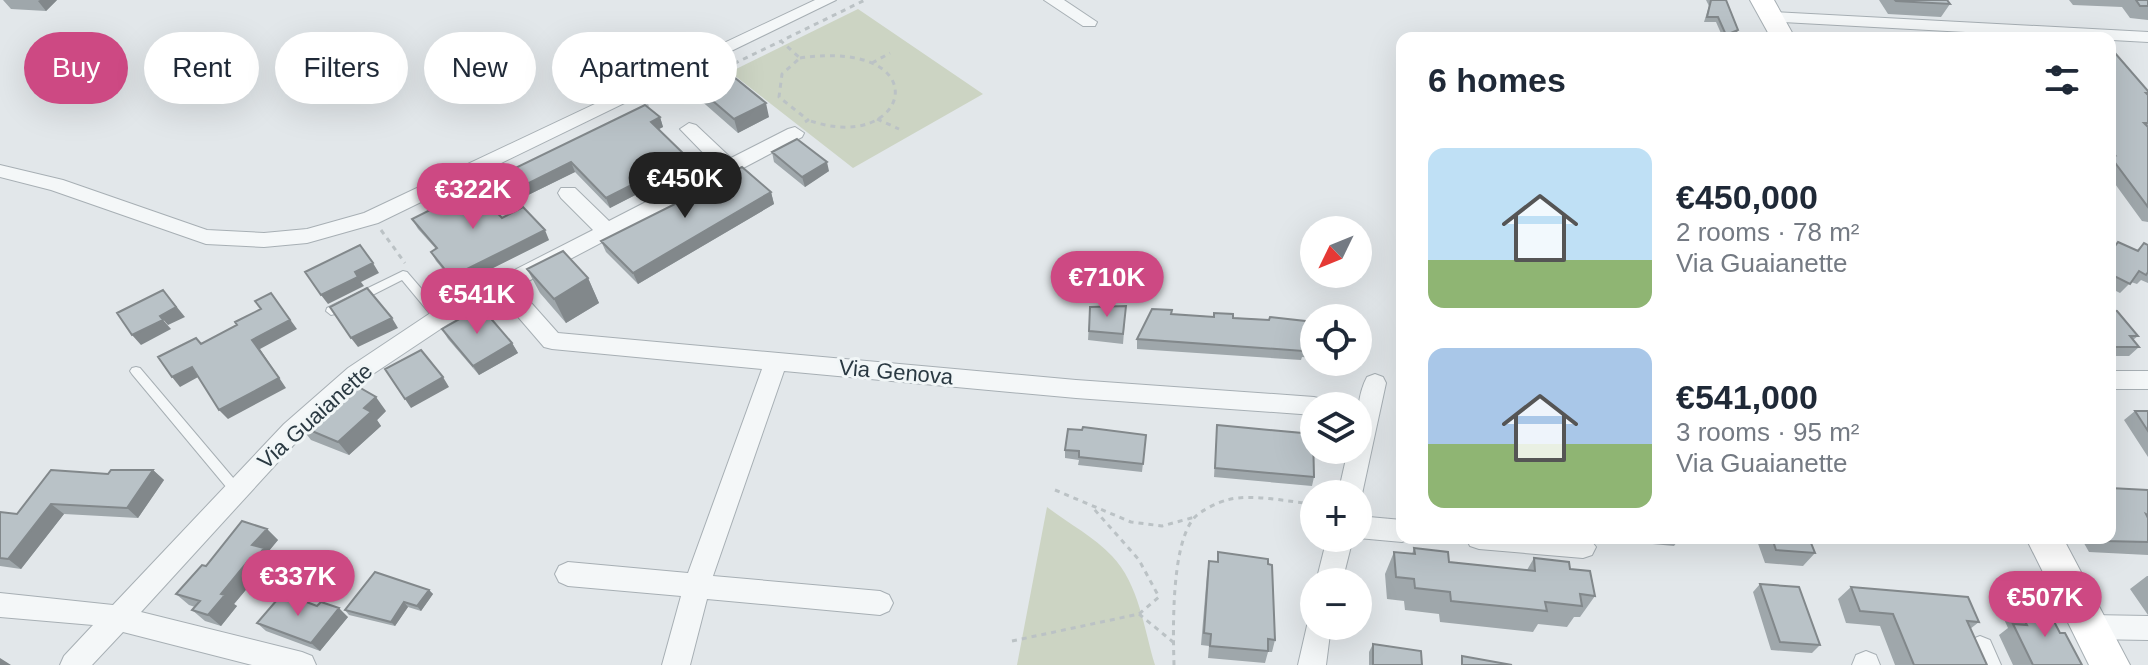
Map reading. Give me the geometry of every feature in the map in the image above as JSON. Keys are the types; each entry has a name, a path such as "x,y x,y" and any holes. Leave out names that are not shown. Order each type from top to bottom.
{"main road":[{"path":"2047,544 2110,665"}],"street":[{"path":"0,171 56,185 206,237 264,240 307,236 371,218 828,0"},
{"path":"1052,0 1089,22"},
{"path":"1772,18 2049,32"},
{"path":"2116,35 2148,37"},
{"name":"Via Guaianette","path":"74,665 292,431 356,374 440,318 802,127"},
{"path":"689,129 729,167"},
{"path":"568,193 606,231"},
{"name":"Via Genova","path":"503,285 552,341 1076,389 1300,405"},
{"path":"676,665 697,585 776,361"},
{"path":"2116,380 2148,380"},
{"path":"1371,392 1375,383"},
{"path":"1372,528 1396,530"},
{"path":"1549,544 1583,547"},
{"path":"568,574 880,603"},
{"path":"0,605 101,614 302,665"},
{"path":"2091,627 2148,628"},
{"path":"1312,665 1316,640"}],"lane":[{"path":"331,311 403,275 440,318"},
{"path":"136,371 236,490"}],"path":[{"path":"800,58 781,41 865,0"},
{"path":"872,63 890,53"},
{"path":"846,55 872,63 892,79 897,92 893,103 877,119 848,128 802,127 779,97 777,85 783,70 800,58 846,55"},
{"path":"877,119 899,129"},
{"path":"371,218 409,268"},
{"path":"1055,490 1094,509 1159,527 1195,517 1225,500 1241,498 1300,503"},
{"path":"1094,509 1131,547 1150,573 1159,597"},
{"path":"1174,665 1172,597 1187,531 1195,517"},
{"path":"1012,641 1139,614 1159,597 1172,597"},
{"path":"1139,614 1159,627 1174,643"}],"green space":[{"path":"858,9 983,94 853,168 737,77 737,69"},
{"path":"1047,507 1097,543 1121,567 1135,593 1155,665 1017,665"}],"building":[{"path":"1711,0 1726,0 1738,30 1725,32 1718,17 1707,17"},
{"path":"1947,0 1950,4 1896,1"},
{"path":"2136,0 2148,0 2148,6 2140,6"},
{"path":"2116,54 2148,91 2148,123 2144,123 2148,127 2148,207 2116,164"},
{"path":"737,80 766,103 734,119 716,104 737,104"},
{"path":"645,105 660,117 651,122 687,157 606,198 571,162 515,190 501,175"},
{"path":"797,139 827,162 802,177 772,152"},
{"path":"742,167 771,192 633,273 601,241 715,184 713,182"},
{"path":"474,188 502,218 523,207 545,230 451,277 431,252 437,248 412,219"},
{"path":"2118,242 2138,251 2144,243 2148,245 2146,275 2139,271 2130,284 2116,277"},
{"path":"360,245 373,263 355,272 358,277 321,295 305,272"},
{"path":"563,251 588,278 554,299 527,269"},
{"path":"367,288 392,318 351,338 330,307"},
{"path":"163,290 176,307 160,316 163,320 132,335 117,313"},
{"path":"271,293 290,320 252,340 279,378 219,410 192,367 172,377 158,357 196,338 201,344 237,325 235,322 261,309 255,301"},
{"path":"1126,306 1123,334 1089,331 1090,307"},
{"path":"481,307 512,343 473,366 442,329"},
{"path":"1152,309 1172,310 1171,314 1214,317 1214,313 1233,314 1233,318 1300,320 1300,351 1137,339"},
{"path":"2116,311 2138,336 2130,336 2139,347 2116,347"},
{"path":"421,350 443,377 405,399 385,369"},
{"path":"350,382 376,397 364,408 371,412 338,442 300,426"},
{"path":"2135,411 2148,411 2148,431"},
{"path":"1217,425 1300,433 1300,464 1314,464 1314,477 1215,468"},
{"path":"1083,427 1146,435 1143,464 1079,457 1079,451 1065,450 1068,429 1082,430"},
{"path":"51,470 108,474 111,470 153,470 127,508 51,504 8,559 0,558 0,512 17,514"},
{"path":"2116,488 2148,490 2148,542 2116,541"},
{"path":"242,521 267,529 252,545 264,548 252,563 248,561 208,615 192,610 200,601 176,594 202,565 206,566"},
{"path":"1774,544 1811,544 1815,553 1776,550"},
{"path":"1414,548 1448,552 1449,562 1535,571 1534,558 1569,562 1570,569 1590,571 1595,596 1580,594 1582,606 1545,602 1547,611 1451,601 1450,592 1415,588 1414,579 1396,577 1394,552 1415,554"},
{"path":"1218,552 1268,559 1268,564 1272,565 1275,640 1268,639 1268,651 1210,646 1211,634 1204,633 1209,561 1218,562"},
{"path":"375,572 429,590 417,606 404,602 391,622 345,610"},
{"path":"1760,584 1799,587 1820,645 1780,642"},
{"path":"1851,587 1968,597 1979,622 1967,621 1987,665 1914,665 1893,614 1860,611"},
{"path":"283,593 317,606 321,602 339,608 311,643 257,623"},
{"path":"2017,606 2047,608 2082,665 2033,665 2013,624 2027,625"},
{"path":"1373,644 1421,651 1422,665 1373,665"},
{"path":"1462,656 1512,665 1462,665"}]}
